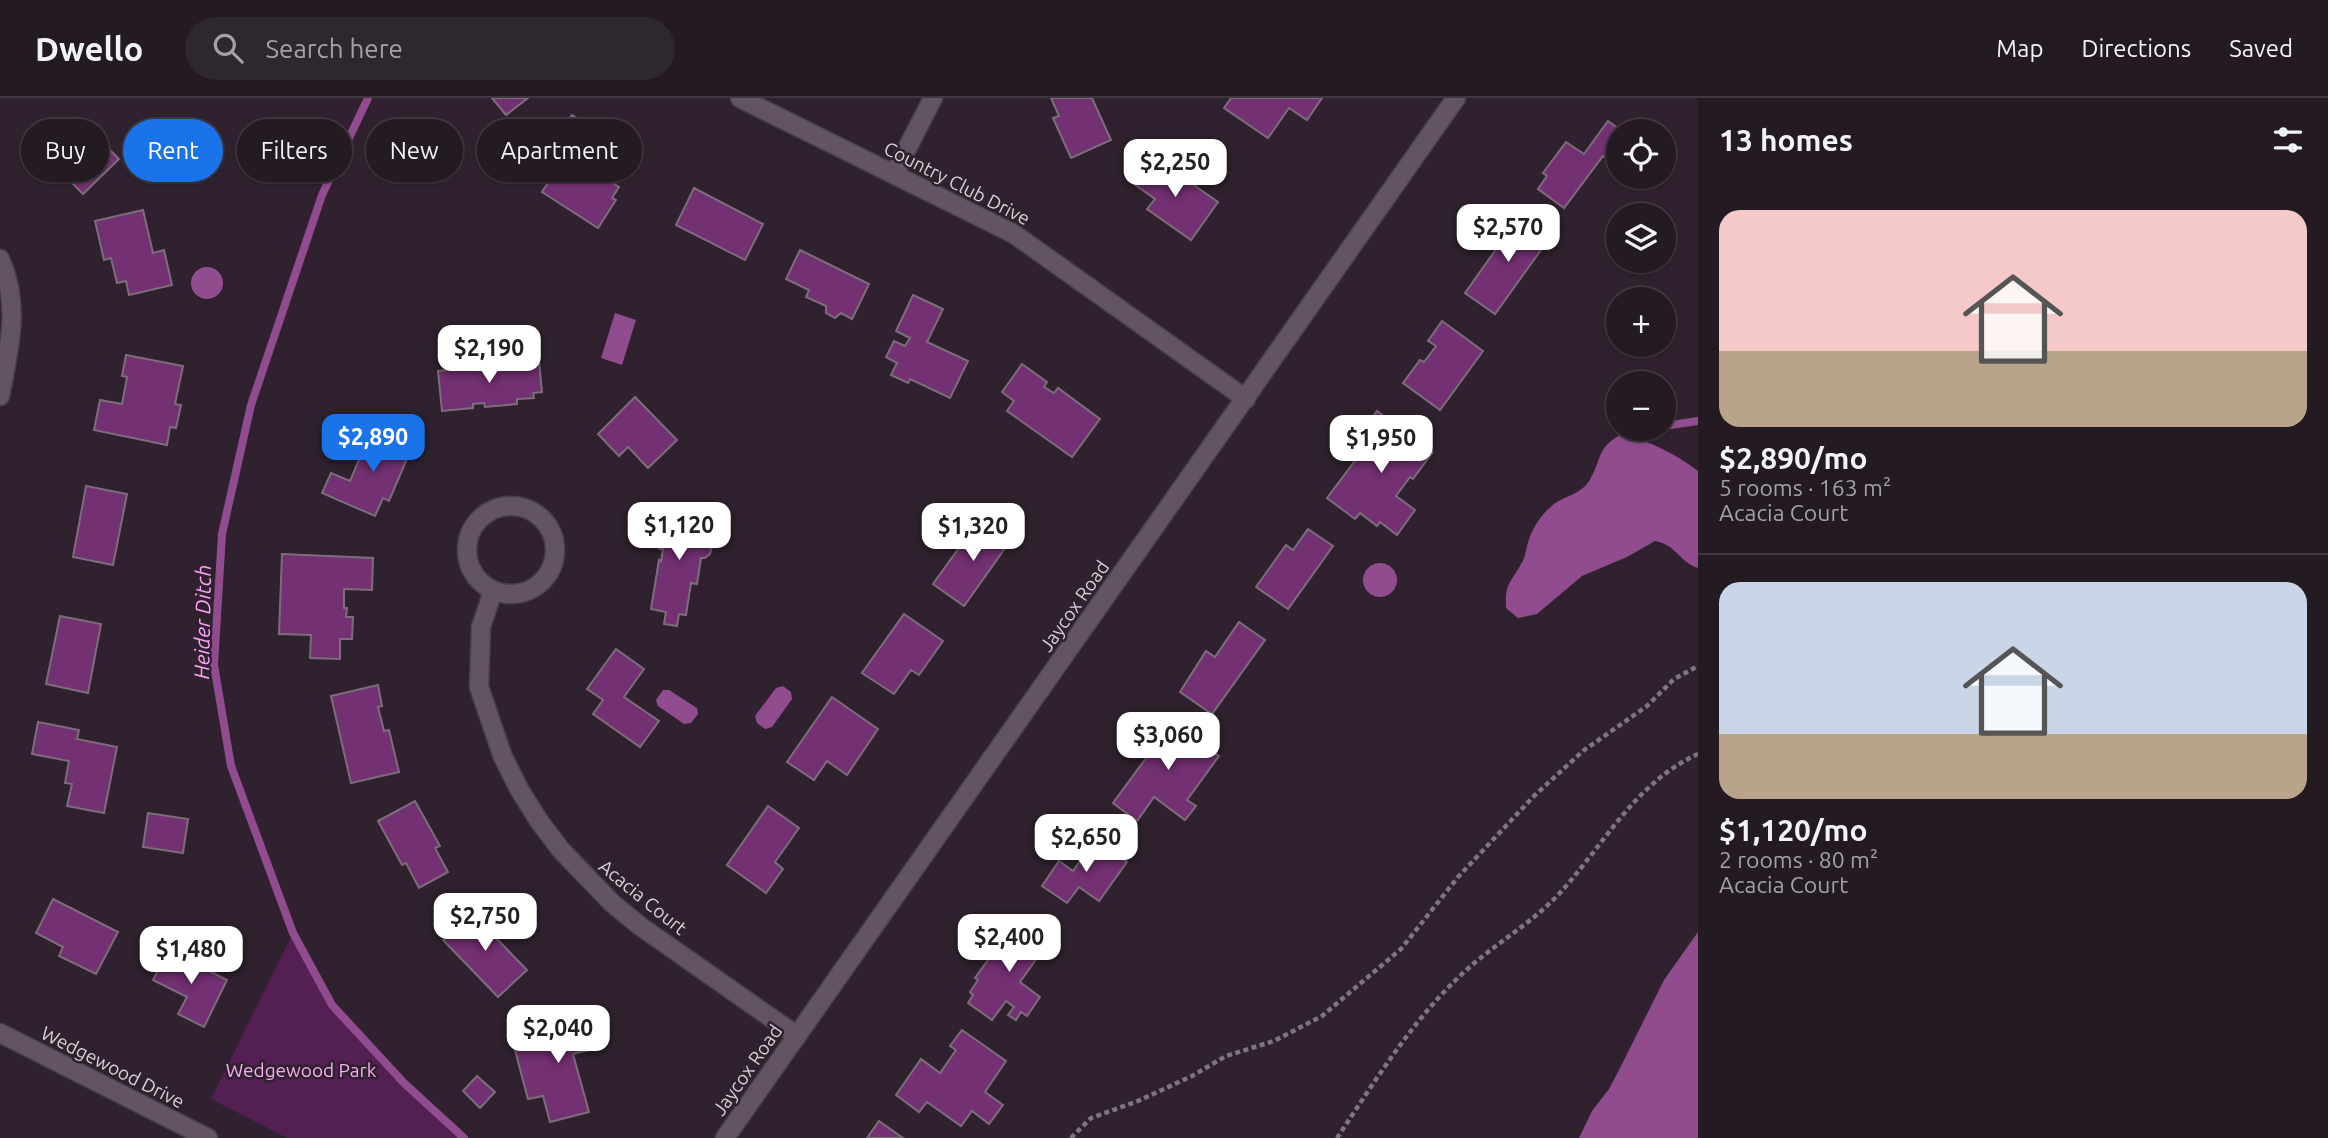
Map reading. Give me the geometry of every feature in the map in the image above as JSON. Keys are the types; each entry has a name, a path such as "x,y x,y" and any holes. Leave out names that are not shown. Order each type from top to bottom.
{"street":[{"name":"Country Club Drive","path":"740,98 1014,234 1246,399"},
{"path":"894,174 933,98"},
{"name":"Jaycox Road","path":"725,1138 1457,98"},
{"path":"0,260 11,295 13,328 0,396"},
{"path":"518,506 538,514 551,531 555,552 549,572 535,587 514,594 493,591 476,578 467,559 468,537 473,528 479,519 497,507 518,506"},
{"name":"Acacia Court","path":"493,591 481,627 479,687 503,757 539,821 561,850 612,903 640,926 797,1036"},
{"name":"Wedgewood Drive","path":"0,1033 208,1138"}],"path":[{"path":"1071,1138 1091,1118 1192,1076 1226,1056 1274,1041 1322,1016 1401,949 1458,877 1534,796 1583,751 1647,706 1674,680 1698,666"},
{"path":"1337,1138 1387,1063 1433,1004 1481,957 1529,922 1558,895 1643,792 1677,763 1698,754"}],"green space":[{"name":"Wedgewood Park","path":"293,933 332,1005 404,1083 464,1138 287,1138 211,1099"}],"shaded area":[{"path":"207,267 218,272 223,283 218,294 207,299 196,294 191,283 196,272"},
{"path":"615,313 636,320 622,365 601,358"},
{"path":"1612,441 1644,441 1698,471 1698,568 1686,562 1668,546 1655,541 1627,557 1582,576 1537,614 1518,618 1506,608 1506,593 1524,558 1536,525 1554,504 1586,485 1607,445"},
{"path":"1380,563 1392,568 1397,580 1392,592 1380,597 1368,592 1363,580 1368,568"},
{"path":"783,686 791,692 792,699 772,727 765,729 757,723 755,716 776,688"},
{"path":"663,690 669,690 697,708 698,714 691,723 684,724 658,706 656,700"},
{"path":"1698,932 1698,1138 1579,1138 1592,1111 1609,1089 1664,980"}],"building":[{"path":"492,98 528,98 506,115"},
{"path":"1051,98 1092,98 1111,140 1071,158 1053,118 1059,116"},
{"path":"1231,98 1322,98 1307,120 1289,108 1268,138 1224,108"},
{"path":"1606,124 1606,158 1603,156 1564,208 1538,189 1547,176 1543,173 1566,142 1584,154"},
{"path":"109,149 119,159 109,169"},
{"path":"1154,157 1218,202 1191,240 1147,209 1155,199 1134,184"},
{"path":"71,182 95,182 83,194"},
{"path":"548,182 611,182 619,187 612,198 616,200 598,228 542,192"},
{"path":"694,188 763,224 745,260 676,225"},
{"path":"143,210 153,253 164,250 172,285 129,295 126,281 117,283 111,258 104,260 95,221"},
{"path":"1521,214 1551,236 1495,314 1465,293"},
{"path":"800,250 869,284 852,319 841,313 835,318 826,313 826,306 806,297 809,290 786,279"},
{"path":"913,295 943,309 927,342 968,361 950,398 910,379 908,383 891,375 897,363 886,357 894,341 905,346 910,338 896,331"},
{"path":"1442,321 1483,351 1440,410 1403,383 1420,360 1424,362 1436,346 1428,341"},
{"path":"126,355 183,366 175,404 181,405 176,428 170,427 167,445 94,430 100,400 122,404 127,377 122,376"},
{"path":"539,361 542,392 533,393 534,398 517,399 517,404 485,407 484,403 473,404 473,408 442,411 438,371"},
{"path":"1022,364 1047,382 1044,387 1054,393 1058,388 1100,419 1072,457 1007,411 1014,401 1002,392"},
{"path":"635,397 677,440 648,468 628,447 619,456 598,434"},
{"path":"1377,411 1433,452 1396,496 1415,510 1397,535 1380,522 1377,526 1360,513 1355,519 1327,498 1366,446 1360,442 1371,428 1367,425"},
{"path":"383,427 415,440 389,501 383,498 375,516 322,493 331,473 350,481 364,448 372,452"},
{"path":"86,486 127,494 113,565 73,557"},
{"path":"665,510 710,518 706,540 712,546 710,554 701,558 697,584 691,583 686,615 679,614 677,626 664,624 666,612 651,609 663,549 659,549"},
{"path":"990,520 1013,537 964,606 933,584 964,541 971,546"},
{"path":"1308,529 1333,546 1288,609 1256,587 1286,545 1293,550"},
{"path":"282,554 373,558 372,590 344,589 346,617 353,617 352,639 340,639 340,659 310,658 311,635 279,634"},
{"path":"904,614 943,641 919,675 911,670 894,694 862,673"},
{"path":"60,616 101,624 88,693 46,684"},
{"path":"1239,622 1265,640 1212,714 1180,692 1206,651 1215,657"},
{"path":"616,649 644,669 624,697 659,721 640,747 593,714 603,700 587,689"},
{"path":"378,685 382,706 378,707 384,731 389,730 399,772 351,783 331,696"},
{"path":"832,697 878,729 847,775 827,761 814,780 787,762"},
{"path":"1164,715 1219,756 1187,800 1196,806 1185,820 1154,797 1137,821 1113,803 1152,750 1148,747 1157,734 1152,731"},
{"path":"38,722 79,730 77,739 117,747 104,813 67,806 72,784 65,783 69,761 32,754"},
{"path":"415,801 440,846 435,848 448,872 419,888 406,863 402,865 378,821"},
{"path":"768,806 799,828 775,862 783,869 766,893 727,865"},
{"path":"148,813 188,819 183,853 143,847"},
{"path":"1095,839 1127,862 1099,901 1079,887 1067,903 1042,886 1059,861 1073,871"},
{"path":"53,899 118,932 96,974 59,956 63,947 36,933"},
{"path":"476,909 496,931 493,935 527,970 498,997 443,940"},
{"path":"1021,916 1047,935 1032,955 1037,958 1020,982 1040,997 1027,1016 1021,1012 1016,1020 1008,1015 1014,1007 1006,1001 992,1020 968,1003 973,995 970,992 978,980 975,978 995,950 1000,953 1006,944 1003,941"},
{"path":"168,950 227,980 204,1027 178,1014 187,997 153,980"},
{"path":"597,1016 605,1046 573,1054 589,1112 550,1122 543,1096 528,1099 512,1039"},
{"path":"962,1030 1006,1061 985,1092 1003,1105 989,1124 972,1111 961,1126 927,1102 919,1112 896,1095 921,1059 940,1073 956,1050 950,1046"},
{"path":"477,1076 495,1092 480,1108 463,1091"},
{"path":"879,1121 903,1138 867,1138"}],"waterway":[{"name":"Heider Ditch","path":"368,98 322,195 251,405 222,534 214,665 231,766 293,933 332,1005 404,1083 464,1138"},
{"path":"1676,424 1698,421"}]}
